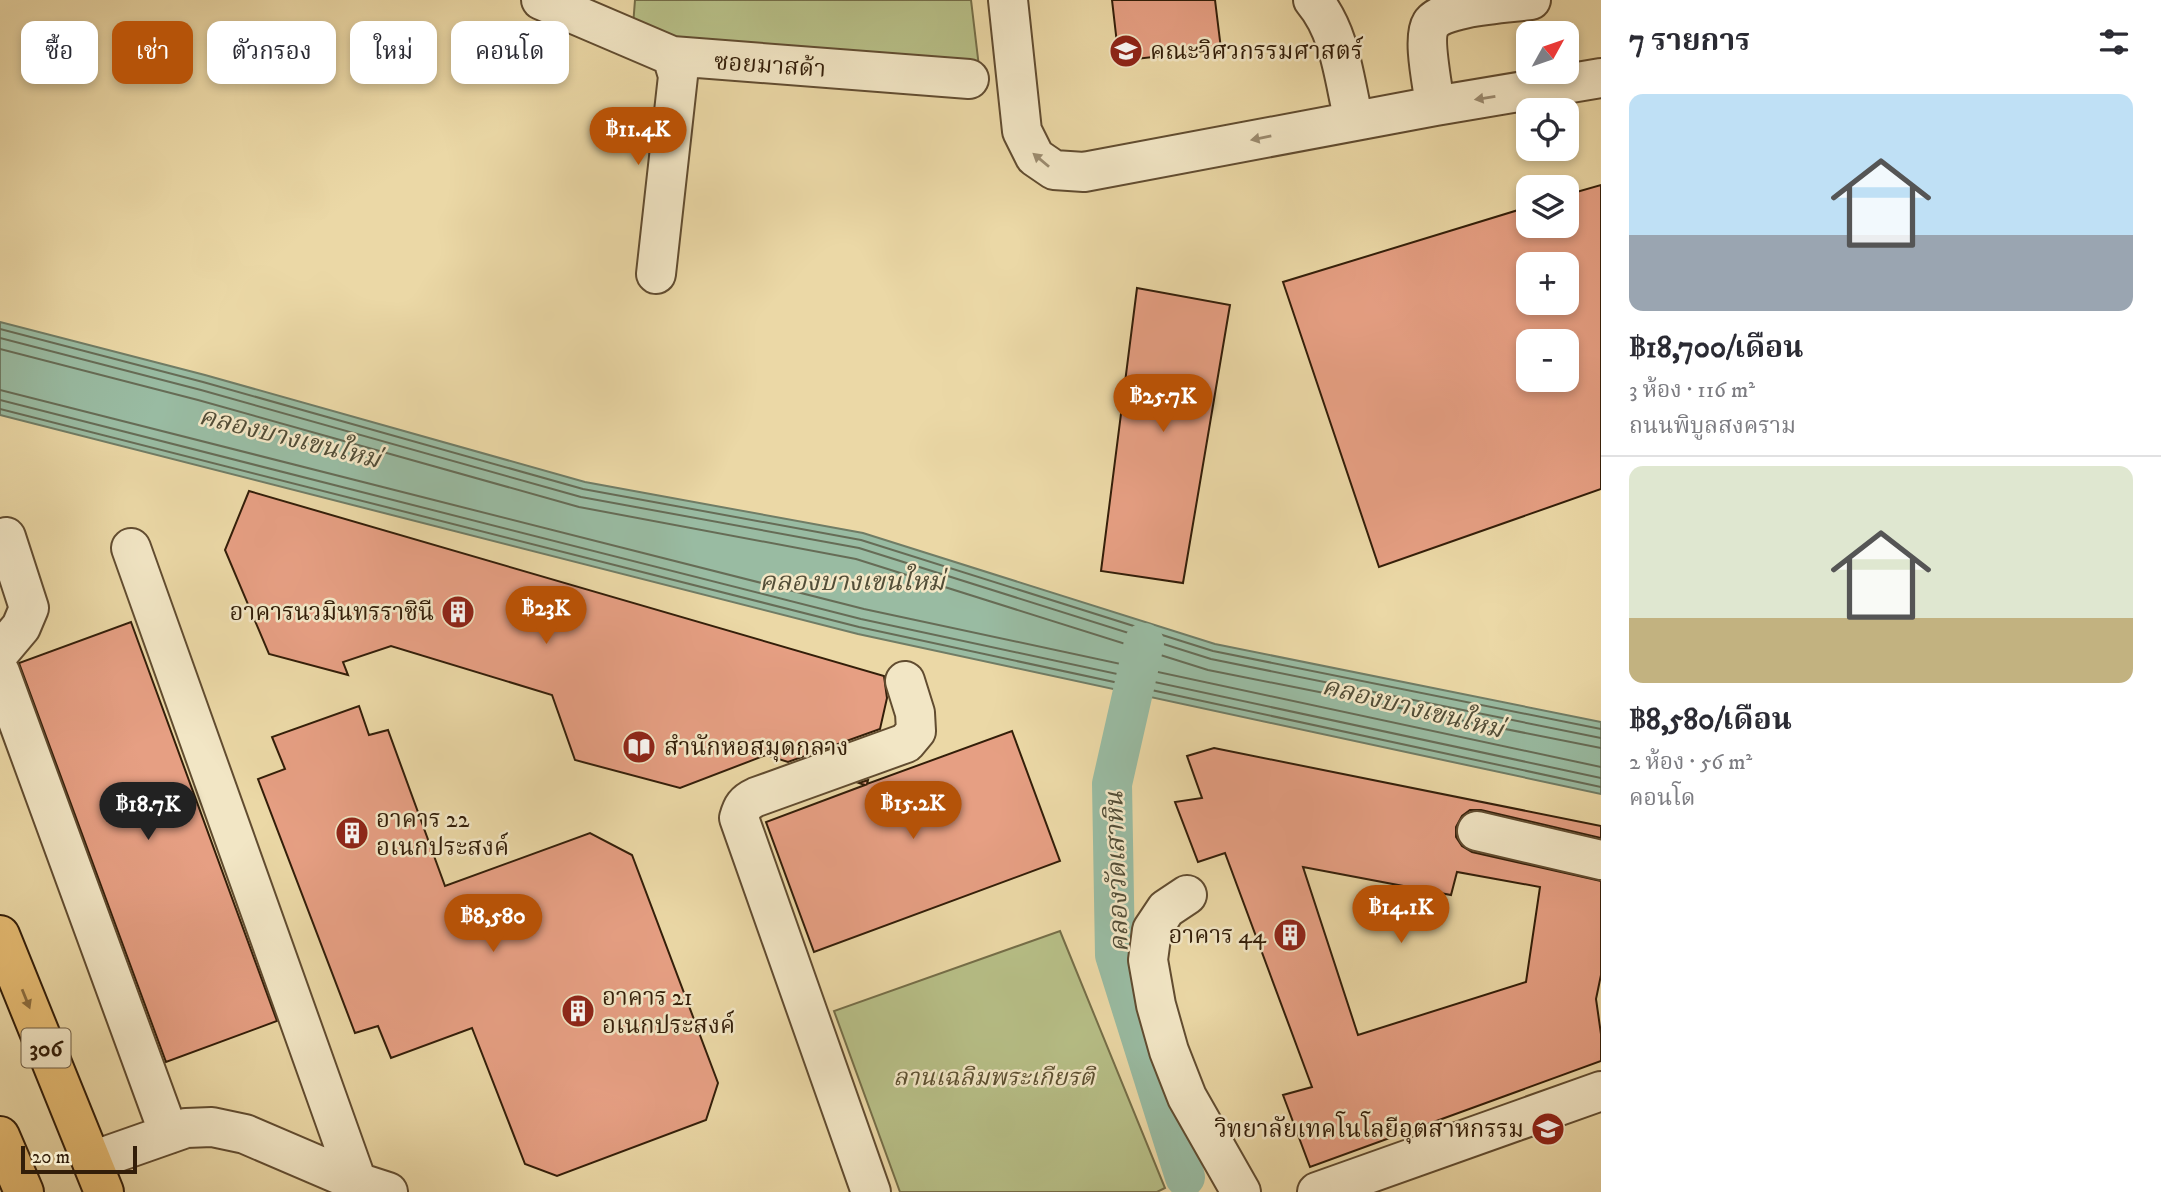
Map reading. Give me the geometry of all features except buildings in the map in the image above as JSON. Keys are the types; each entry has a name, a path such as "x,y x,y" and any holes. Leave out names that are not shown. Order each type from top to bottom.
{"main road":[{"name":"306","path":"0,935 98,1177"},
{"path":"0,1136 24,1192"}],"street":[{"name":"ซอยมาสด้า","path":"541,0 672,56 696,60 969,79"},
{"path":"1313,0 1324,13 1334,35 1354,121"},
{"path":"1435,106 1427,37 1430,24 1436,17 1450,12 1531,0"},
{"path":"1015,1 1022,131 1035,158 1054,170 1084,172 1435,106 1601,78"},
{"path":"656,274 678,76 672,56"},
{"path":"0,652 21,627 29,608 6,537"},
{"path":"131,548 373,1187"},
{"path":"0,672 169,1134"},
{"path":"871,1192 738,818 741,808 756,797 906,743 916,731 915,713 905,681"},
{"path":"1477,831 1601,860"},
{"path":"1187,895 1166,909 1152,930 1149,960 1156,1004 1169,1051 1187,1097 1241,1192"},
{"path":"1317,1192 1393,1179 1601,1091"},
{"path":"98,1177 169,1134 186,1128 212,1127 244,1134 373,1187"}],"green space":[{"path":"635,0 971,0 979,67 680,47 633,26"},
{"name":"ลานเฉลิมพระเกียรติ","path":"1060,931 1165,1188 1157,1192 900,1192 834,1011"}],"water":[{"name":"คลองบางเขนใหม่","path":"0,322 205,375 585,482 863,533 1215,644 1601,722 1601,794 858,634 0,415"}],"waterway":[{"name":"คลองวัดเสาหิน","path":"1144,643 1112,784 1115,955 1185,1177"}],"place":[{"name":"คณะวิศวกรรมศาสตร์","path":"1126,51"},
{"name":"อาคารนวมินทรราชินี","path":"458,612"},
{"name":"สำนักหอสมุดกลาง","path":"639,747"},
{"name":"อาคาร 22 อเนกประสงค์","path":"352,833"},
{"name":"อาคาร 44","path":"1290,935"},
{"name":"อาคาร 21 อเนกประสงค์","path":"578,1011"},
{"name":"วิทยาลัยเทคโนโลยีอุตสาหกรรม","path":"1548,1129"}]}
